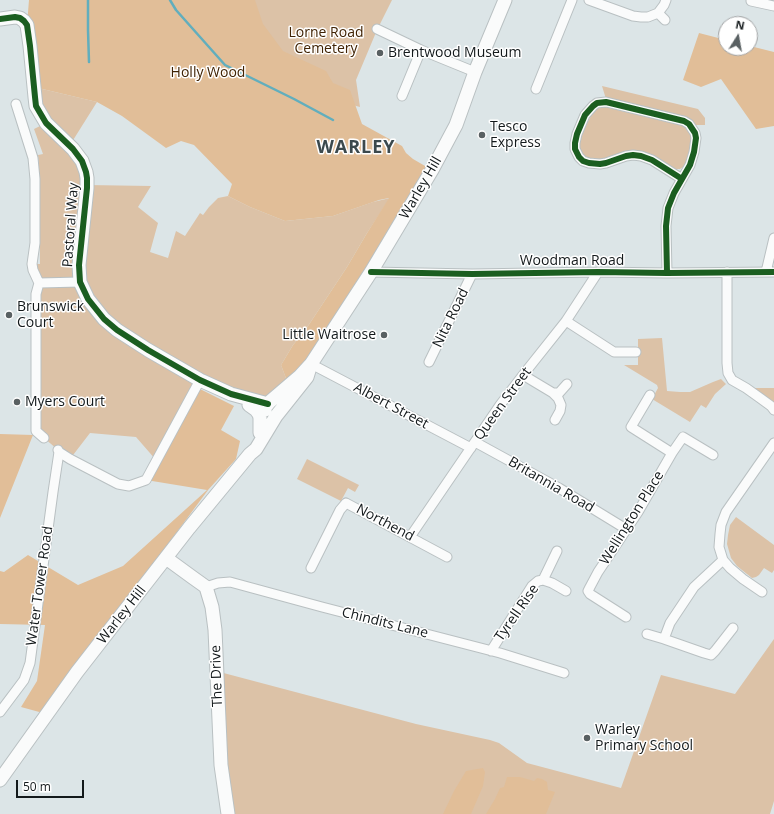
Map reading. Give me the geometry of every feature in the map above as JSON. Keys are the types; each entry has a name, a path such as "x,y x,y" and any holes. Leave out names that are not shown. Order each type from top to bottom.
{"main road":[{"name":"Warley Hill","path":"250,454 270,410 306,377 311,364 371,272 432,170 452,133 505,0"},
{"name":"Pastoral Way","path":"0,19 14,17 20,18 27,25 36,106 46,123 68,143 82,161 86,172 87,188 79,264 80,282 88,299 104,319 117,330 200,380 231,394"},
{"path":"231,394 270,410"},
{"path":"231,394 235,398 256,410 260,418 260,432"},
{"path":"250,406 270,410"},
{"name":"Warley Hill","path":"0,780 77,672 206,507 250,454 256,449 270,410"},
{"path":"166,558 206,587"},
{"name":"The Drive","path":"206,587 212,607 215,630 221,765 228,814"}],"street":[{"path":"536,88 572,0"},
{"path":"589,0 633,16 641,17 648,17 658,13 666,0"},
{"path":"752,1 774,6"},
{"path":"658,13 665,20"},
{"path":"376,30 476,72"},
{"path":"402,96 421,50"},
{"path":"667,273 666,226 668,208 690,165 696,146 695,134 689,124 684,121 606,102 597,103 585,115 575,143 575,148 579,157 589,163 600,164 626,156 641,156 652,160 682,179"},
{"path":"16,104 33,158 35,179 35,243 32,264 39,283 36,294 36,431 44,438"},
{"path":"770,272 774,238"},
{"name":"Woodman Road","path":"371,272 472,274 770,272"},
{"name":"Queen Street","path":"410,537 473,445 523,375 566,320 598,272"},
{"path":"727,272 728,373 732,380 760,398 774,410"},
{"name":"Nita Road","path":"429,362 472,274"},
{"name":"Pastoral Way","path":"39,283 80,282"},
{"path":"566,320 614,352 636,352"},
{"name":"Albert Street","path":"311,364 473,445"},
{"path":"523,375 553,393 558,398 561,405 555,420"},
{"name":"Water Tower Road","path":"0,712 24,680 30,663 58,451 70,459 118,484 130,486 146,480 200,380"},
{"path":"553,393 559,392 567,384"},
{"path":"650,396 631,427 672,453"},
{"name":"Wellington Place","path":"626,617 590,594 588,591 598,572 638,512 672,453 683,437 713,455"},
{"path":"762,592 743,579 723,560 719,547 720,534 721,525 726,512 774,443"},
{"name":"Britannia Road","path":"473,445 559,488 626,529"},
{"name":"Northend","path":"311,568 340,510 346,503 447,557"},
{"path":"543,580 557,551"},
{"path":"664,639 670,623 694,587 723,560"},
{"name":"Tyrell Rise","path":"491,651 532,586 538,581 543,580 552,583 566,591"},
{"name":"Chindits Lane","path":"206,587 218,583 230,582 491,651 564,673"},
{"path":"647,634 711,655 733,628"}],"green space":[{"name":"Holly Wood","path":"29,0 255,0 263,24 283,51 326,71 333,83 350,90 362,124 402,146 406,153 413,159 432,170 311,364 287,381 281,365 293,345 306,329 347,267 389,198 333,216 285,221 250,207 228,196 232,184 194,145 181,141 166,148 122,116 97,102 34,87 27,25"},
{"name":"Lorne Road Cemetery","path":"247,0 392,0 377,30 356,80 360,107 345,103 246,38"},
{"path":"699,33 718,38 718,56 758,56 758,48 774,52 774,126 756,129 721,79 701,87 683,80"},
{"path":"602,86 698,109 705,118 705,125 694,125 606,99"},
{"path":"34,87 97,102 70,145 87,185 151,186 138,207 158,223 150,252 168,258 176,231 185,236 200,213 203,215 218,198 228,196 250,207 285,221 333,216 373,202 390,198 347,267 306,329 293,345 281,365 287,381 260,402 200,380 156,460 136,437 90,433 70,459 36,431 36,294 32,264 40,264 38,155 43,154 34,129 46,123"},
{"path":"605,107 685,127 689,131 692,139 686,165 680,169 674,169 644,152 638,151 630,151 603,160 592,160 586,157 580,149 579,142 582,133 596,109"},
{"path":"662,338 667,391 690,392 721,379 726,384 715,394 706,408 701,405 690,422 652,399 658,388 657,385 624,365 638,365 638,339"},
{"path":"196,387 234,406 221,430 240,441 236,459 208,490 43,713 21,707 37,681 45,625 0,624 0,571 4,572 28,555 78,585 123,566 207,490 146,480"},
{"path":"746,388 774,388 774,411"},
{"path":"0,434 33,435 0,518"},
{"path":"307,459 359,485 355,492 348,488 341,501 297,479"},
{"path":"736,517 774,545 774,570 772,573 764,568 759,575 752,578 737,566 731,558 727,544 728,535 730,525"},
{"path":"774,639 774,801 770,814 228,814 216,671 416,724 490,740 499,743 527,763 621,788 661,675 735,694"},
{"path":"483,768 485,772 483,786 471,814 443,814 466,771"},
{"path":"507,777 520,777 534,781 537,778 547,782 548,790 555,792 546,814 486,814 500,788 504,787"}],"waterway":[{"path":"88,0 89,62"},
{"path":"170,0 176,10 225,65 333,120"}],"cycle path":[{"path":"0,19 15,17 20,18 27,25 36,106 46,123 73,149 82,161 86,172 87,188 79,265 80,282 88,299 104,319 117,330 148,350 200,380 231,394 268,404"},
{"path":"667,273 666,226 668,208 674,193 690,165 694,152 696,138 695,133 689,124 684,121 606,102 597,103 585,115 575,143 575,149 583,161 600,164 626,156 641,156 652,160 682,179"},
{"path":"371,272 472,274 774,272"}],"place":[{"name":"Brentwood Museum","path":"380,53"},
{"name":"Tesco Express","path":"482,135"},
{"name":"Brunswick Court","path":"9,315"},
{"name":"Little Waitrose","path":"384,335"},
{"name":"Myers Court","path":"17,402"},
{"name":"Warley Primary School","path":"587,738"}],"district":[{"name":"WARLEY","path":"356,148"}]}
